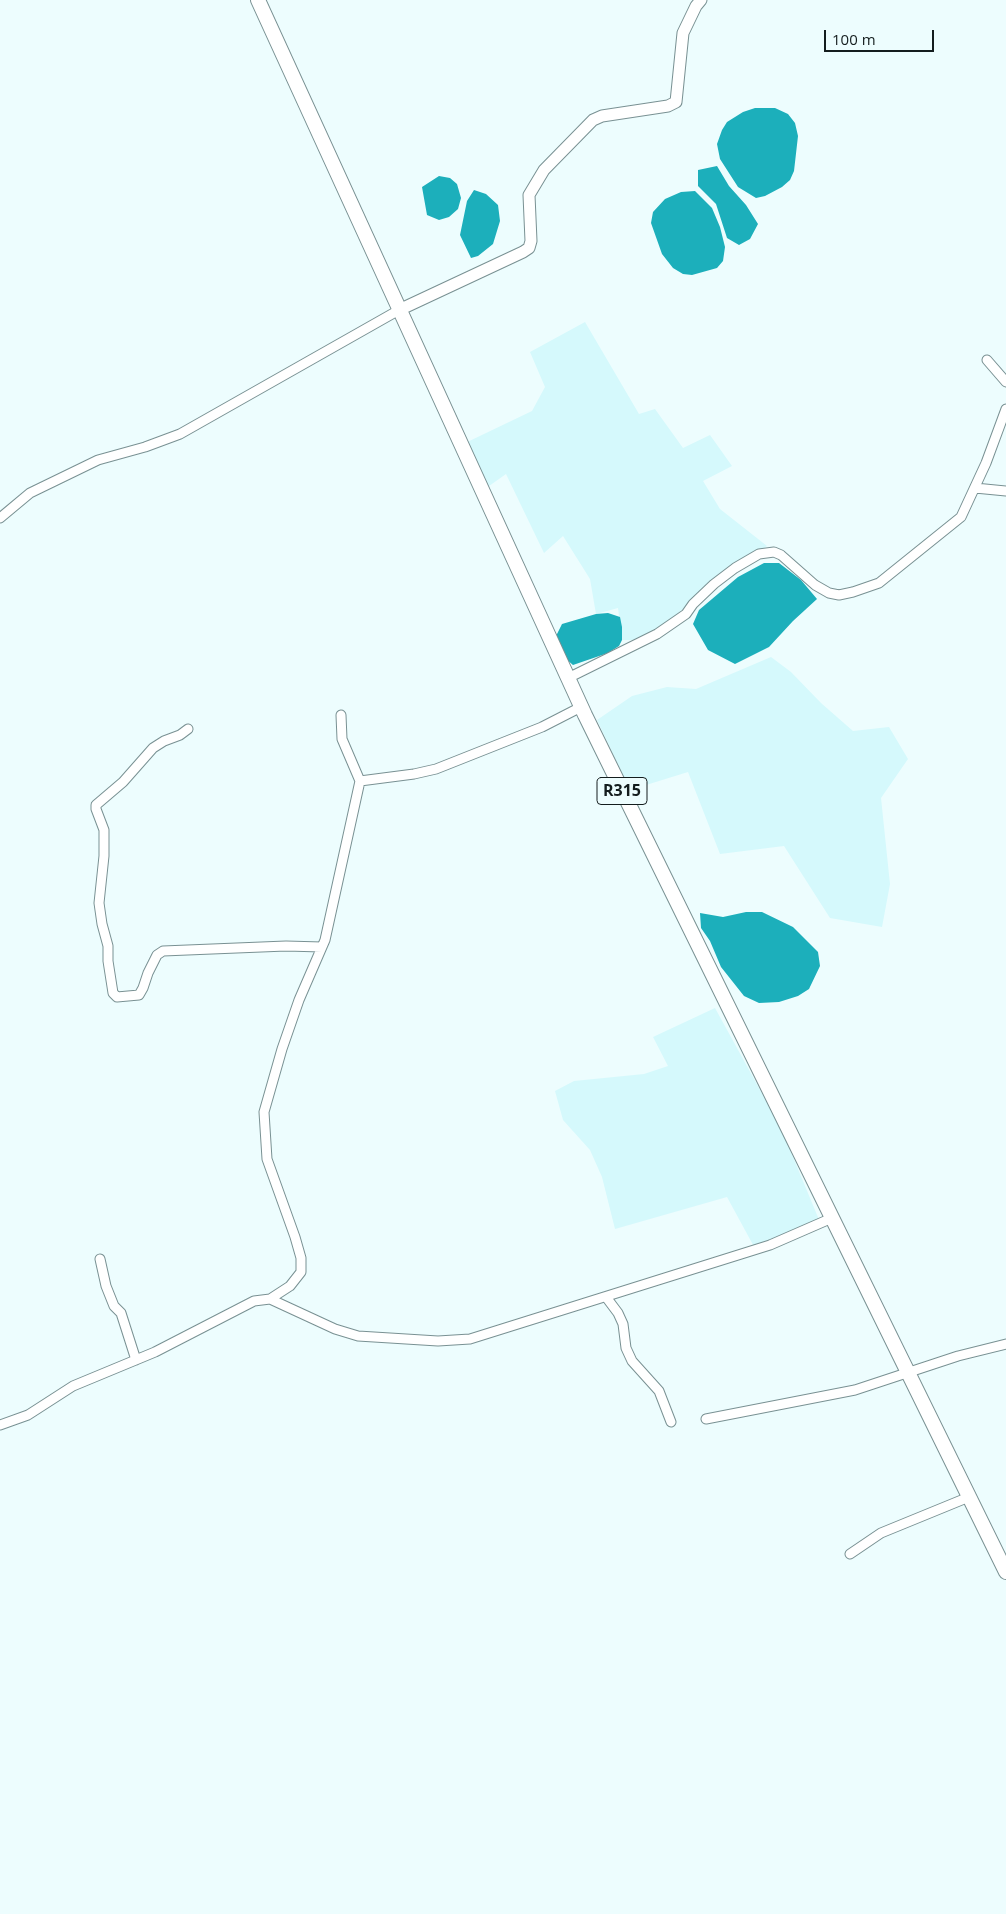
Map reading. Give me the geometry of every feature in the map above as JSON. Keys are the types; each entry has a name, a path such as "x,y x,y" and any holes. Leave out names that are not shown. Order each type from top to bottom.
{"main road":[{"name":"R315","path":"258,0 581,706 1006,1572"}],"street":[{"path":"0,518 30,493 98,460 145,447 180,434 399,310 529,248 531,241 529,196 544,170 593,120 602,116 668,106 676,102 683,33 696,6 701,0"},
{"path":"987,360 1006,382"},
{"path":"568,678 657,634 686,614 693,604 714,584 735,568 760,554 774,552 781,555 815,585 829,594 839,595 853,592 879,583 961,517 975,488 1006,409"},
{"path":"975,488 1006,491"},
{"path":"360,781 414,774 436,769 542,727 581,706"},
{"path":"0,1425 28,1415 73,1386 155,1352 244,1305 254,1301 270,1299 290,1286 301,1272 295,1237 267,1159 264,1112 298,1000 325,940 360,781 342,739 341,715"},
{"path":"188,729 153,748 123,782 96,805 104,830 104,856 99,903 108,946 108,961 113,993 117,997 138,995 143,988 157,955 163,951 286,946 322,947"},
{"path":"270,1299 347,1334 396,1340 438,1341 470,1339 770,1245 832,1218"},
{"path":"100,1259 106,1286 112,1302 121,1313 136,1360"},
{"path":"606,1297 618,1313 623,1324 626,1348 632,1361 659,1391 671,1422"},
{"path":"706,1419 855,1390 958,1356 1006,1344"},
{"path":"850,1554 881,1533 969,1497"}],"shaded area":[{"path":"585,322 639,414 655,409 683,448 710,435 732,466 703,481 720,509 767,546 714,584 645,640 622,640 618,608 596,614 590,579 563,536 544,553 506,474 482,491 461,445 532,411 545,387 530,352"},
{"path":"771,657 791,672 821,703 853,731 889,727 908,759 881,798 890,884 882,927 830,918 784,846 720,854 688,772 630,790 597,720 632,696 667,687 696,689"},
{"path":"715,1008 781,1128 822,1227 758,1254 727,1197 615,1229 602,1177 590,1150 563,1120 555,1091 574,1081 644,1074 668,1066 653,1037"}],"water":[{"path":"755,108 775,108 788,114 795,123 798,136 794,171 790,180 782,187 765,196 756,198 738,187 720,159 717,144 727,122 743,112"},
{"path":"717,166 729,186 746,205 758,224 750,239 739,245 727,238 716,204 698,186 698,170"},
{"path":"439,176 450,178 457,184 461,198 458,209 449,217 439,220 427,215 422,187"},
{"path":"474,190 486,194 498,205 500,221 493,244 478,256 471,258 460,235 467,201"},
{"path":"695,191 712,208 720,227 725,247 723,261 717,268 692,275 683,274 673,268 662,254 651,223 653,212 665,199 681,192"},
{"path":"764,563 779,563 801,580 817,599 769,647 735,664 708,650 693,624 699,610 738,577"},
{"path":"608,613 620,617 622,640 619,646 608,653 573,665 566,659 555,638 562,624 596,614"},
{"path":"746,912 762,912 793,927 818,952 820,966 809,989 798,996 779,1002 759,1003 744,996 721,967 710,941 701,928 700,913 723,917"}]}
